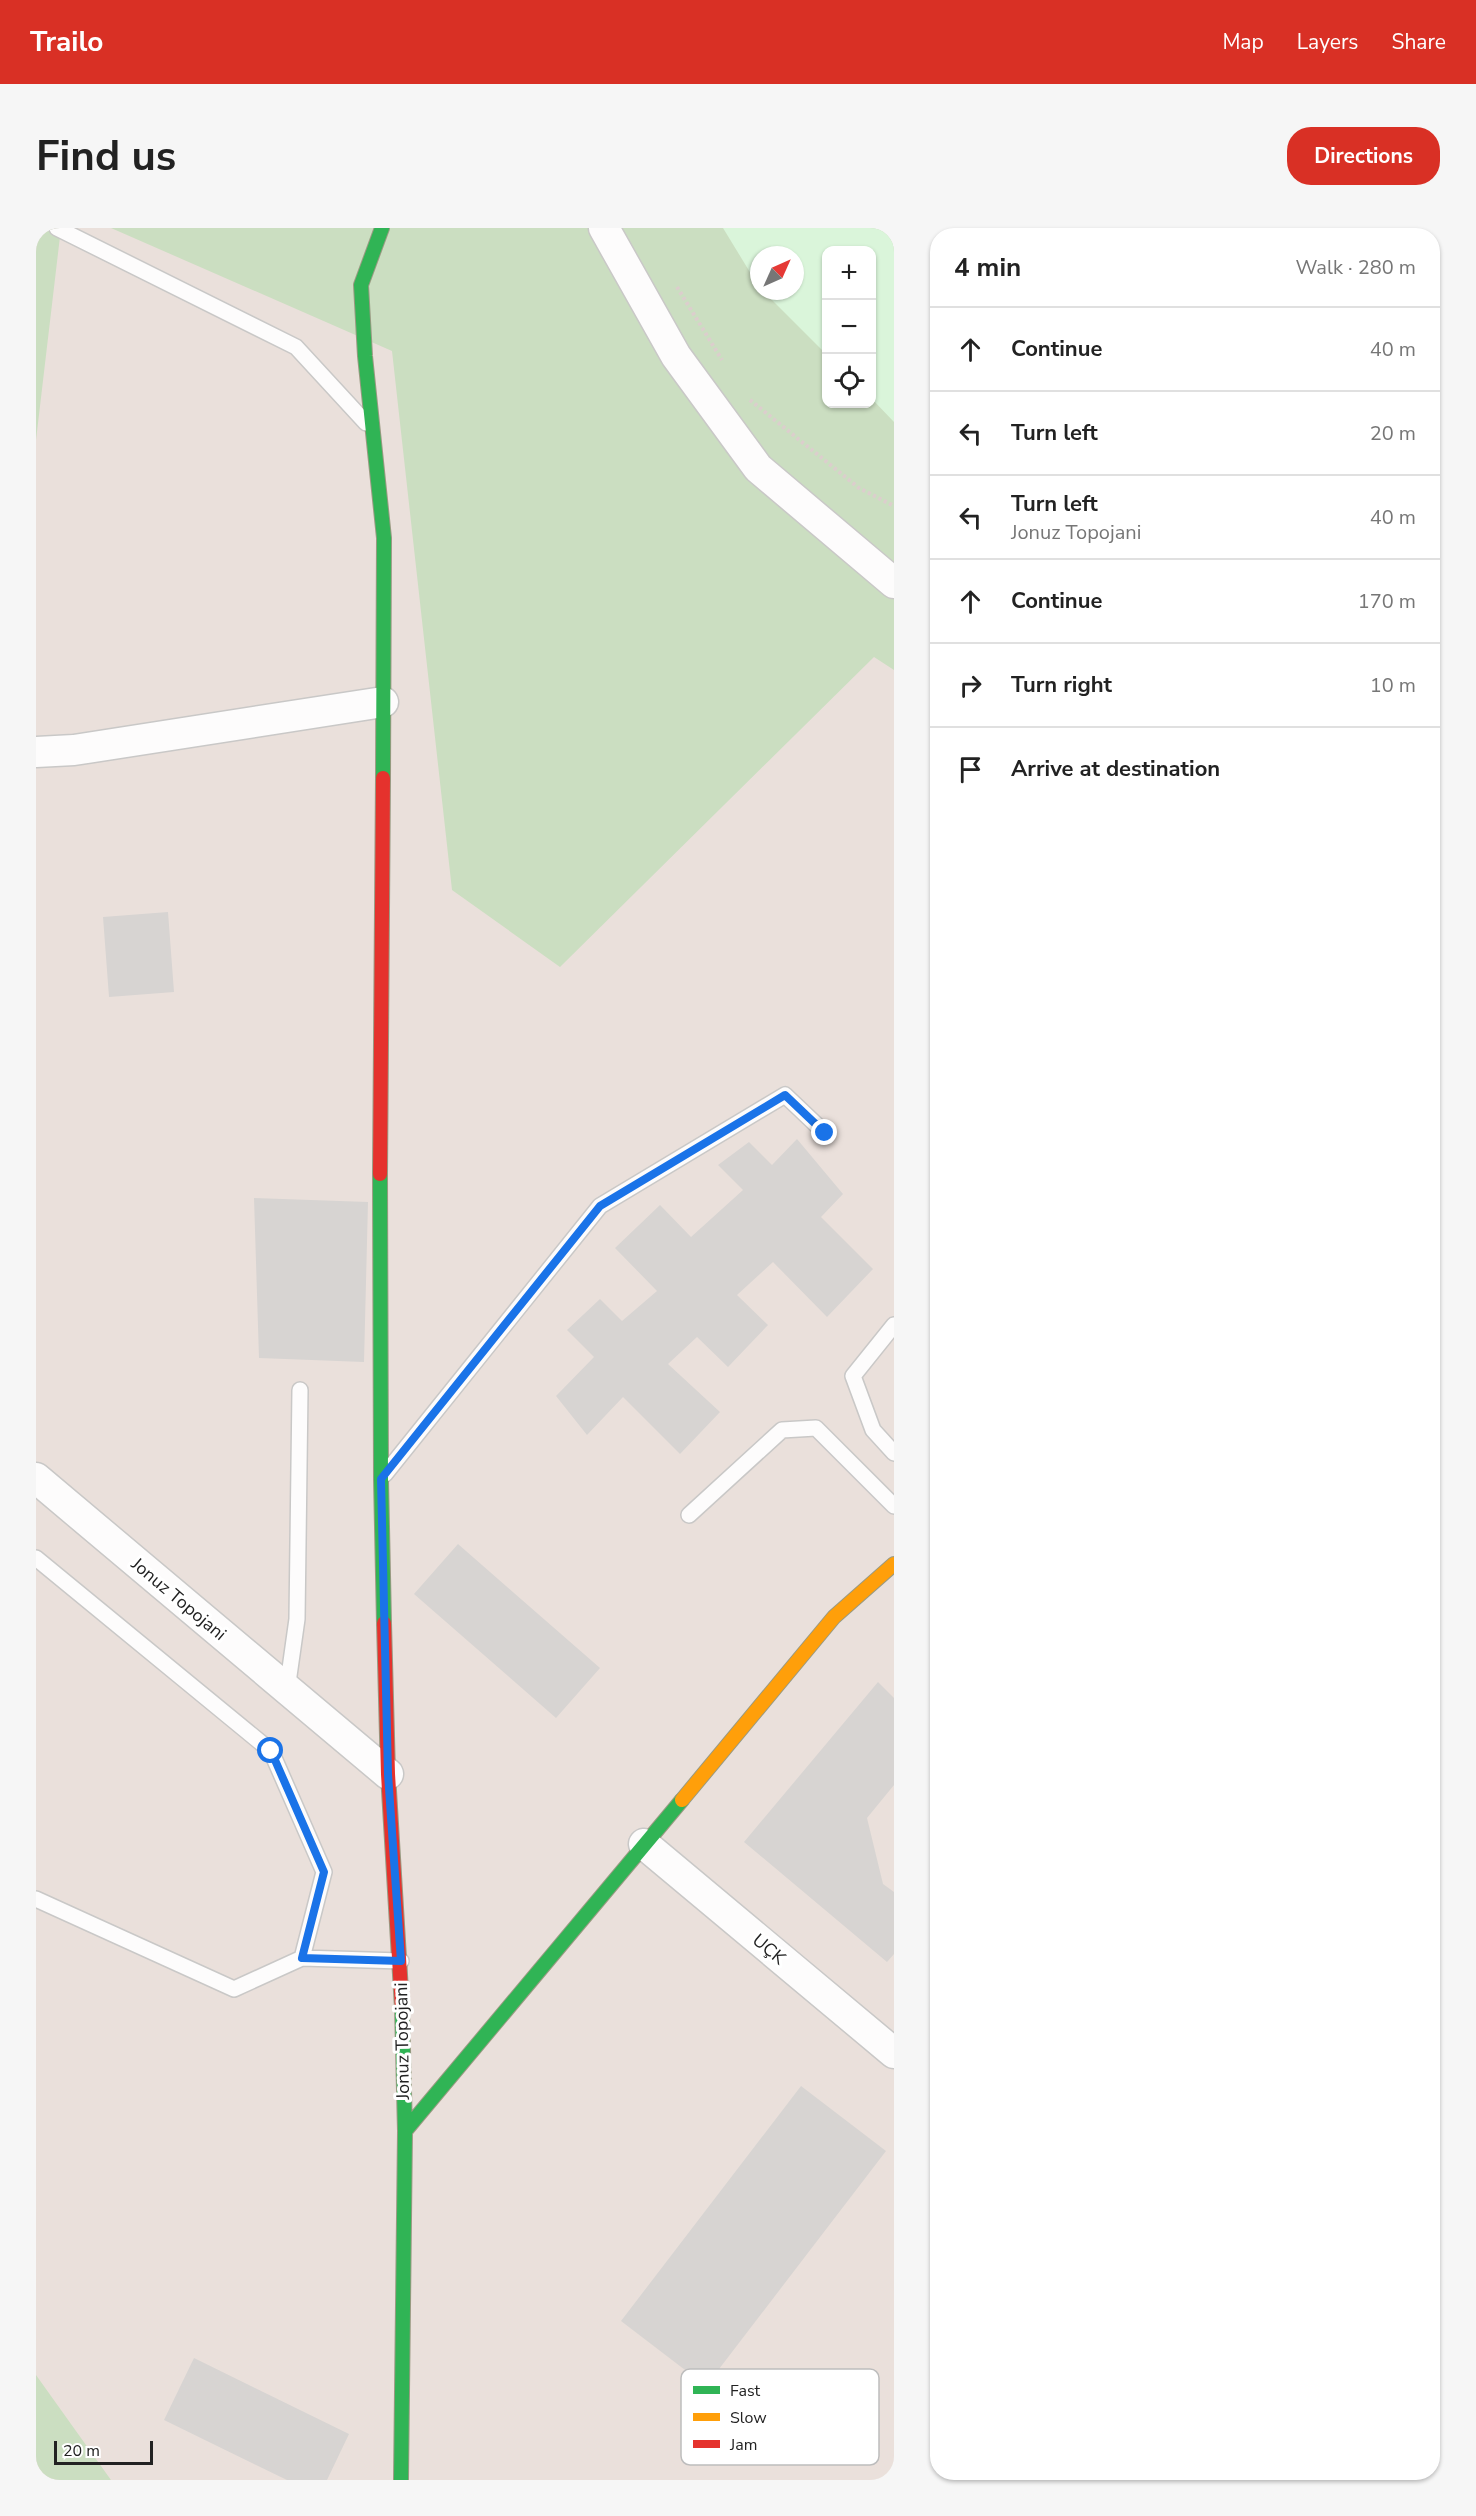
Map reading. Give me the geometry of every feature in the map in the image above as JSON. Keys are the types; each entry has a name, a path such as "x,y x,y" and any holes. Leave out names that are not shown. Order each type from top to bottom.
{"street":[{"path":"382,228 361,285 384,538 380,1225 381,1479 388,1774"},
{"path":"604,228 676,356 758,468 894,583"},
{"path":"36,752 74,750 382,702"},
{"name":"Jonuz Topojani","path":"36,1478 388,1774 401,1961 405,2131 401,2480"},
{"path":"405,2131 834,1617 894,1564"},
{"name":"UÇK","path":"644,1844 894,2053"}],"lane":[{"path":"57,228 296,347 373,429"},
{"path":"381,1479 600,1206 785,1095 825,1133"},
{"path":"894,1325 853,1377 873,1430 894,1453"},
{"path":"287,1690 297,1618 300,1390"},
{"path":"688,1515 782,1430 816,1428 894,1506"},
{"path":"36,1558 271,1751 324,1872 302,1958"},
{"path":"36,1899 234,1989 302,1958 401,1961"}],"path":[{"path":"675,284 723,363"},
{"path":"741,392 859,488 894,506"}],"shaded area":[{"path":"36,228 618,228 894,525 894,2480 36,2480"}],"green space":[{"path":"36,228 61,228 36,440"},
{"path":"111,228 894,228 894,670 874,657 560,967 452,890 392,351"},
{"path":"723,228 894,228 894,422 876,403 876,246 822,246 822,350 772,300 804,300 804,246 750,246 750,272"},
{"path":"36,2375 111,2480 36,2480"}],"building":[{"path":"168,912 174,992 109,997 103,917"},
{"path":"797,1139 843,1194 821,1217 873,1269 827,1317 773,1262 737,1295 768,1325 728,1367 697,1337 668,1364 720,1412 680,1454 623,1397 587,1435 556,1396 594,1357 567,1330 600,1299 622,1321 657,1291 615,1248 660,1205 691,1237 743,1190 718,1165 749,1142 772,1165"},
{"path":"254,1198 368,1202 364,1362 259,1358"},
{"path":"458,1544 600,1668 556,1718 414,1594"},
{"path":"878,1682 894,1698 894,1785 867,1818 883,1884 894,1892 894,1954 887,1962 744,1842"},
{"path":"801,2086 886,2151 719,2369 684,2369 621,2321"},
{"path":"194,2358 349,2434 327,2480 287,2480 164,2420"}],"traffic: fast":[{"path":"382,228 361,285 365,356 384,538 383,778"},
{"path":"380,1174 384,1623"},
{"path":"405,2131 682,1800"},
{"path":"401,2480 405,2131 402,2008"}],"traffic: slow":[{"path":"682,1800 834,1617 894,1564"}],"traffic: jam":[{"path":"380,1174 383,778"},
{"path":"384,1623 388,1774 402,2008"}],"route":[{"path":"271,1751 324,1872 302,1958 401,1961 388,1774 381,1479 600,1206 785,1095 825,1133"}]}
